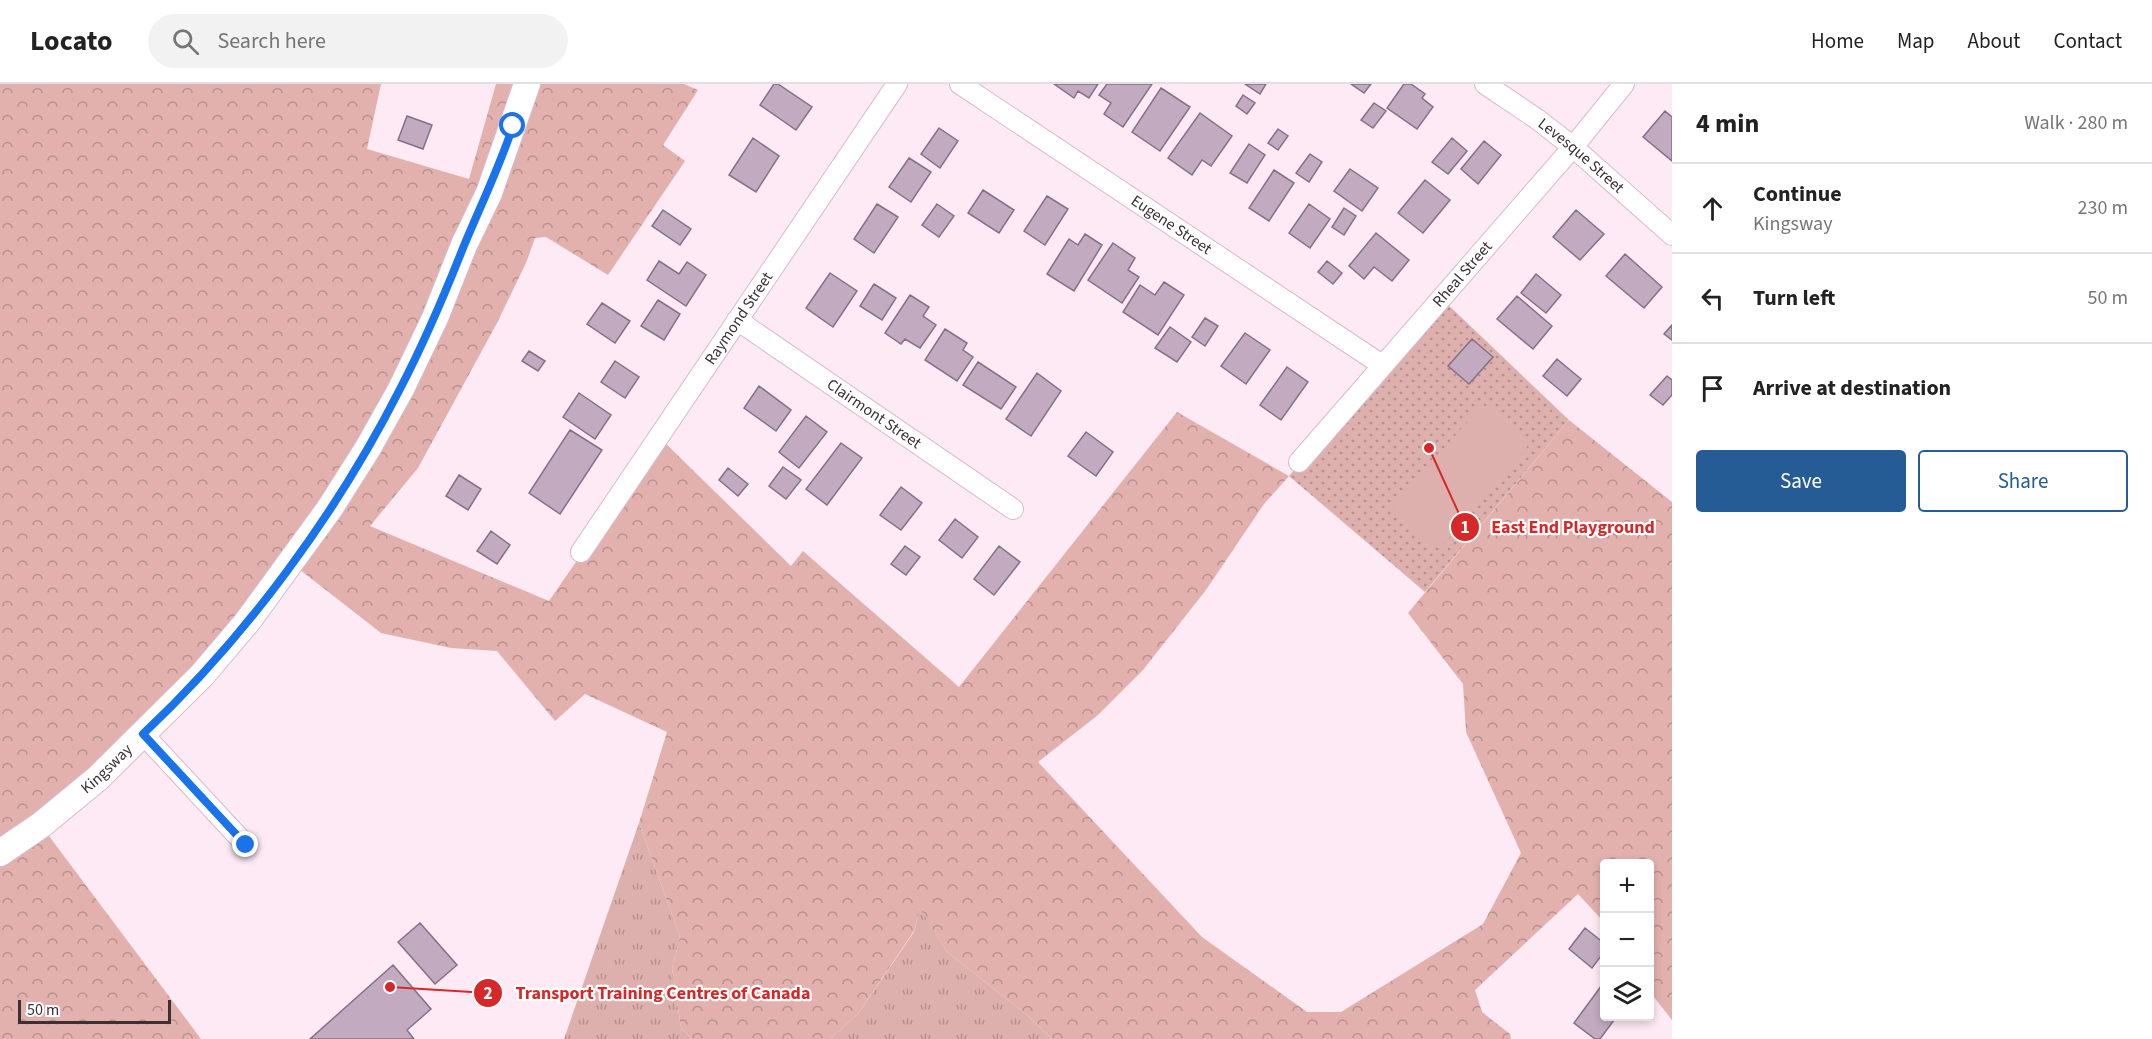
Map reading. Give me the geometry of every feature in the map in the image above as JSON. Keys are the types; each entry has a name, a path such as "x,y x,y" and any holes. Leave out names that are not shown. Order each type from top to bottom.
{"main road":[{"name":"Kingsway","path":"2,853 41,825 98,778 202,675 247,622 311,535 368,448 435,318 464,245 489,193 527,84"}],"street":[{"name":"Raymond Street","path":"581,552 897,84"},
{"name":"Eugene Street","path":"960,84 1382,365"},
{"name":"Levesque Street","path":"1485,84 1537,119 1573,147 1672,235"},
{"name":"Rheal Street","path":"1299,462 1573,147 1624,84"},
{"name":"Clairmont Street","path":"737,320 1013,509"},
{"path":"143,734 246,845"}],"green space":[{"path":"0,84 381,84 367,149 469,179 496,84 684,84 698,90 663,145 685,161 608,275 546,237 535,238 526,263 497,323 418,468 370,526 549,601 661,439 791,566 803,551 959,687 1177,412 1289,476 1264,504 1206,590 1143,670 1098,715 1038,762 1202,937 1307,1012 1341,1012 1483,924 1521,853 1466,732 1463,684 1408,613 1569,420 1672,502 1672,1020 1654,997 1654,859 1600,859 1600,918 1578,894 1475,990 1482,1012 1510,1034 1511,1039 1052,1039 1027,1015 947,952 920,908 914,931 858,1014 830,1039 692,1039 681,1028 672,968 680,937 639,823 667,732 585,694 555,721 497,651 451,648 381,633 290,562 246,621 40,824 201,1039 0,1039"},
{"path":"1442,299 1569,420 1425,592 1289,476"},
{"path":"1488,406 1526,439 1527,448 1441,547 1429,547 1394,515 1394,506 1480,407"},
{"path":"639,823 680,937 672,968 681,1028 692,1039 564,1039"},
{"path":"920,907 947,952 1027,1015 1052,1039 830,1039 858,1014 914,932"}],"building":[{"path":"774,84 778,84 812,107 796,130 760,105"},
{"path":"1054,84 1098,84 1089,98 1078,91 1074,98"},
{"path":"1107,84 1152,84 1123,127 1104,114 1111,103 1099,95"},
{"path":"1245,84 1266,84 1260,94"},
{"path":"1351,84 1371,84 1364,93"},
{"path":"1404,84 1411,84 1425,94 1422,98 1433,107 1417,129 1387,108"},
{"path":"1161,88 1190,107 1160,151 1132,132"},
{"path":"1243,95 1255,103 1247,114 1236,106"},
{"path":"1374,103 1386,111 1373,128 1361,120"},
{"path":"1665,111 1672,117 1672,161 1643,137"},
{"path":"1200,113 1232,136 1211,166 1202,160 1192,175 1168,158"},
{"path":"407,116 432,125 423,149 398,140"},
{"path":"939,128 958,141 940,168 921,154"},
{"path":"1278,129 1288,136 1278,150 1268,143"},
{"path":"753,138 779,156 756,192 729,175"},
{"path":"1452,138 1467,151 1448,174 1432,162"},
{"path":"1484,141 1501,155 1478,184 1461,169"},
{"path":"1249,144 1265,155 1247,183 1230,173"},
{"path":"1310,154 1322,162 1309,182 1296,173"},
{"path":"909,158 931,172 911,202 889,187"},
{"path":"1350,169 1378,188 1362,211 1334,191"},
{"path":"1274,170 1294,183 1269,221 1249,208"},
{"path":"1425,180 1450,200 1423,233 1398,213"},
{"path":"983,190 1014,210 999,233 968,213"},
{"path":"1047,196 1068,209 1045,245 1024,231"},
{"path":"877,204 898,217 874,253 854,239"},
{"path":"937,204 954,216 939,237 922,225"},
{"path":"1309,204 1330,219 1310,248 1289,233"},
{"path":"1344,208 1356,216 1344,235 1332,227"},
{"path":"663,210 691,229 680,245 652,226"},
{"path":"1576,210 1604,234 1580,260 1553,237"},
{"path":"1376,233 1409,260 1392,281 1374,267 1364,279 1349,266"},
{"path":"1085,234 1102,245 1074,291 1047,274 1069,239 1078,245"},
{"path":"1113,243 1135,258 1128,270 1139,277 1122,303 1088,280"},
{"path":"1625,254 1662,287 1644,308 1606,276"},
{"path":"659,261 679,274 687,262 706,275 686,306 647,280"},
{"path":"1327,261 1342,273 1333,284 1318,272"},
{"path":"830,273 857,291 833,327 806,308"},
{"path":"1536,274 1561,295 1546,313 1521,293"},
{"path":"1164,282 1184,295 1158,335 1123,312 1140,285 1155,295"},
{"path":"874,284 896,298 882,320 860,306"},
{"path":"910,295 929,307 923,316 936,325 920,348 905,339 901,344 885,333"},
{"path":"1517,296 1552,326 1533,349 1497,319"},
{"path":"658,300 680,314 664,340 641,326"},
{"path":"602,303 630,321 615,343 587,324"},
{"path":"1205,318 1218,326 1205,346 1192,337"},
{"path":"1672,325 1672,340 1664,334"},
{"path":"1170,327 1191,342 1177,362 1155,348"},
{"path":"945,329 967,343 963,350 973,357 957,381 925,360"},
{"path":"1245,333 1270,350 1246,384 1221,366"},
{"path":"1472,339 1493,357 1469,384 1448,366"},
{"path":"529,351 545,361 538,371 522,361"},
{"path":"1557,359 1581,379 1567,396 1543,376"},
{"path":"615,361 639,377 625,398 601,382"},
{"path":"978,362 1016,387 1001,409 963,385"},
{"path":"1287,367 1308,382 1281,420 1260,405"},
{"path":"1037,373 1061,391 1031,436 1006,419"},
{"path":"1667,376 1672,380 1672,395 1663,405 1650,395"},
{"path":"759,386 791,410 776,431 744,408"},
{"path":"579,393 611,415 595,439 563,417"},
{"path":"806,416 827,432 799,468 779,452"},
{"path":"570,430 602,450 560,514 529,493"},
{"path":"1086,432 1113,452 1096,476 1068,456"},
{"path":"841,443 862,458 827,505 806,489"},
{"path":"783,467 801,480 786,499 769,486"},
{"path":"728,468 748,484 738,496 719,480"},
{"path":"459,475 481,489 468,510 446,496"},
{"path":"901,487 922,503 901,530 880,515"},
{"path":"955,519 978,537 962,558 939,540"},
{"path":"491,531 510,545 497,564 477,551"},
{"path":"905,546 920,557 906,575 891,564"},
{"path":"999,546 1020,562 994,595 974,579"},
{"path":"420,923 457,965 435,984 398,942"},
{"path":"1585,928 1600,940 1600,957 1592,968 1569,949"},
{"path":"393,965 431,1009 407,1030 414,1039 310,1039"},
{"path":"1600,988 1600,1021 1613,1021 1600,1039 1595,1039 1574,1023"}],"place":[{"name":"East End Playground","path":"1429,448"},
{"name":"Transport Training Centres of Canada","path":"390,987"}],"route":[{"path":"246,845 143,734 202,675 247,622 292,563 368,448 435,318 464,245 489,193 513,126"}]}
